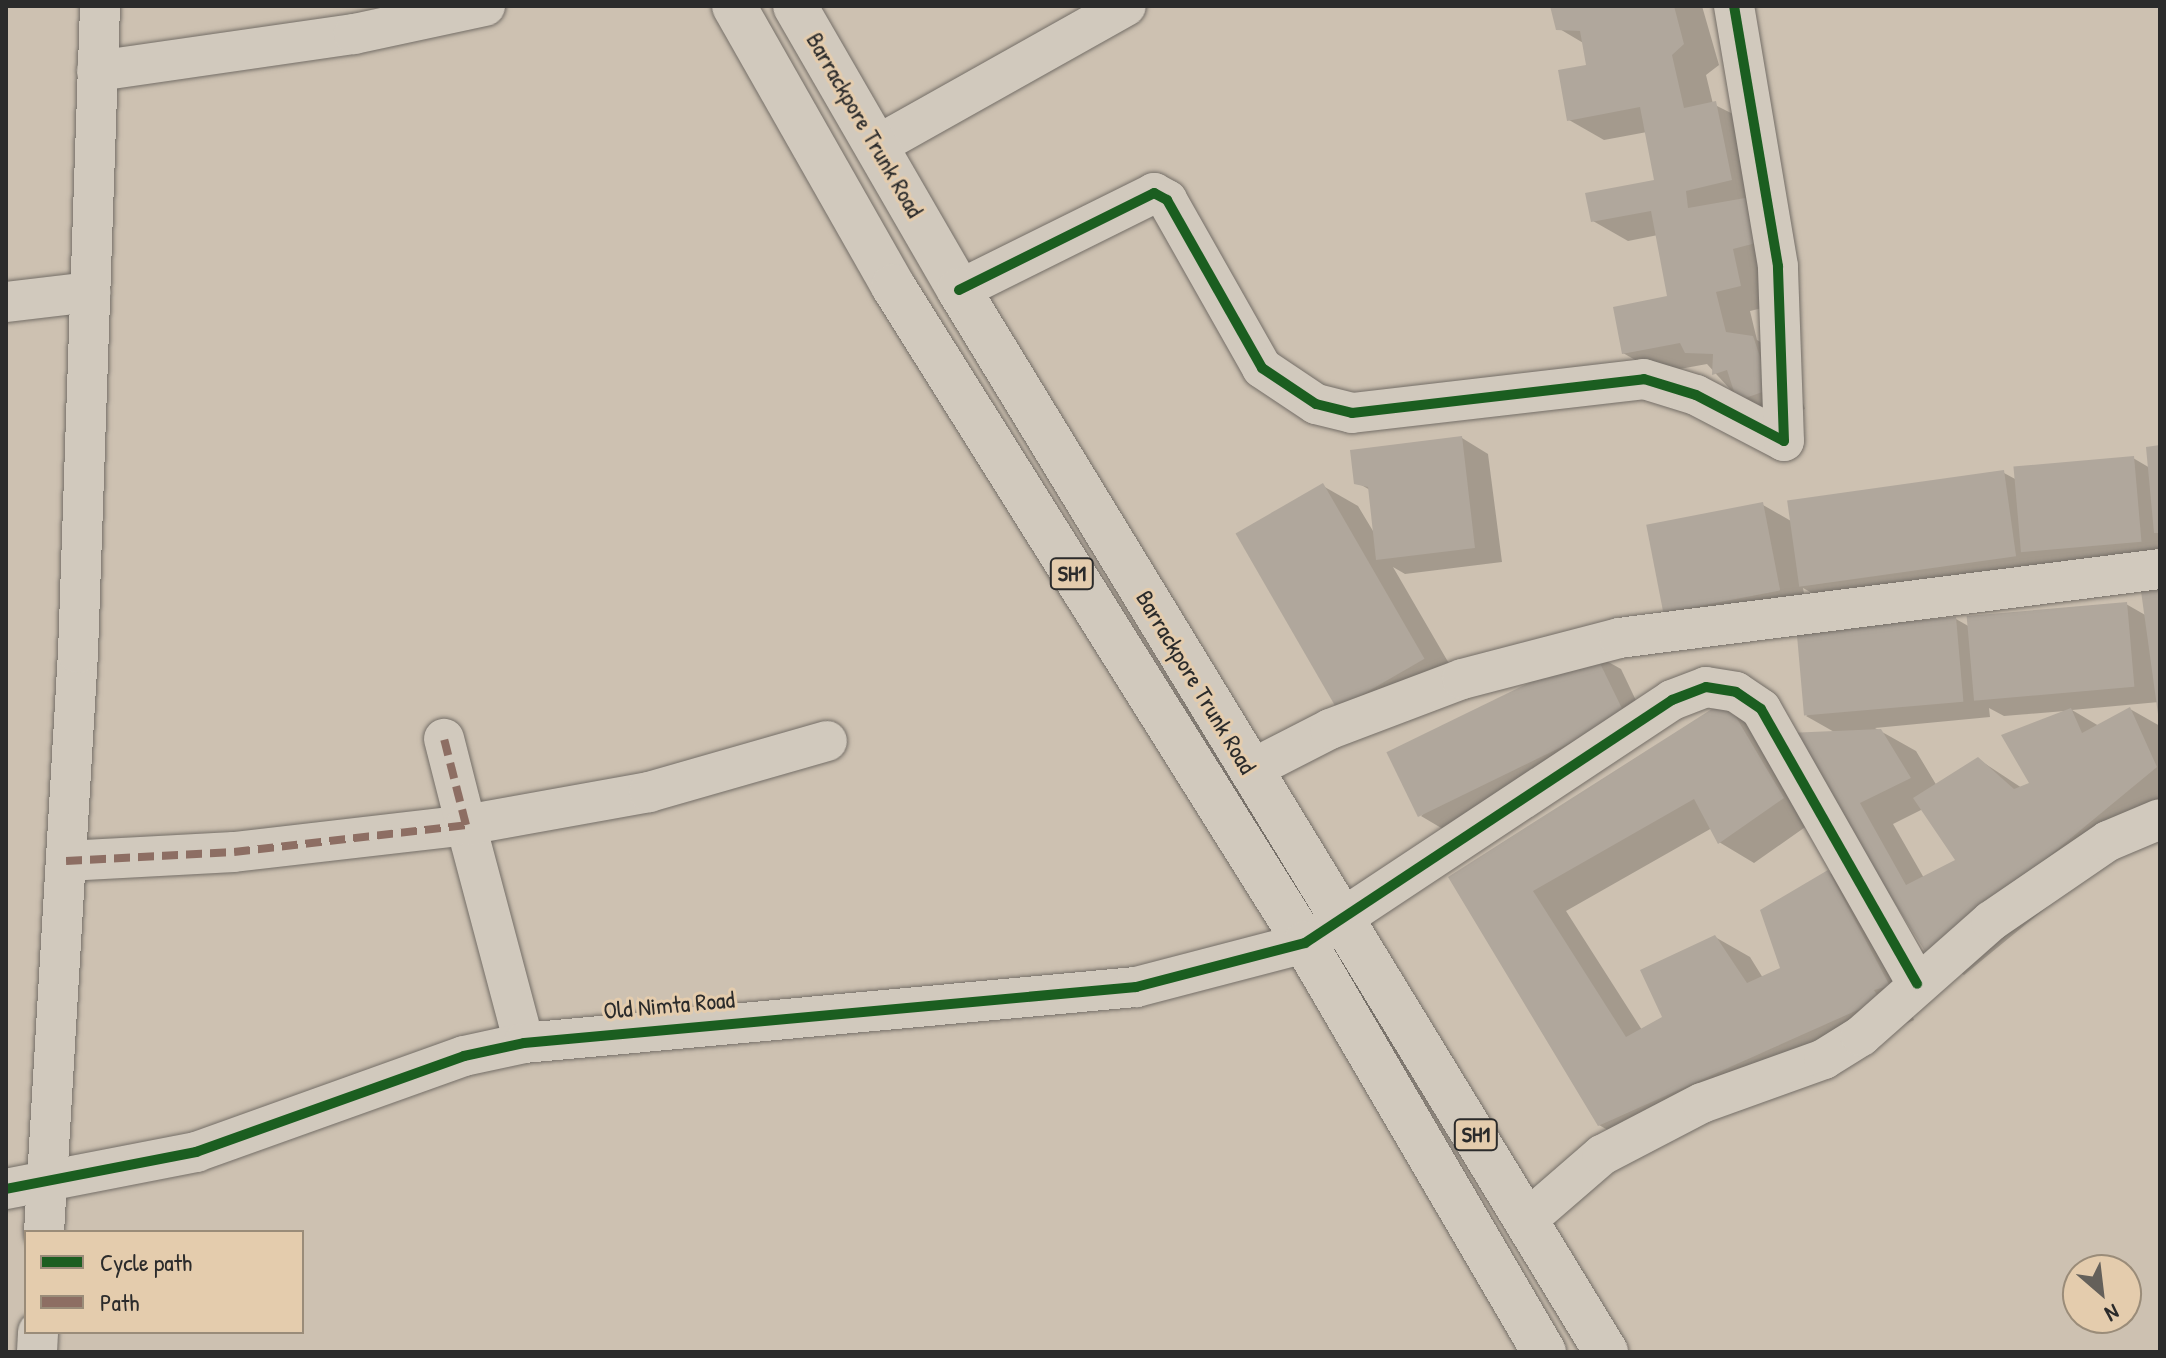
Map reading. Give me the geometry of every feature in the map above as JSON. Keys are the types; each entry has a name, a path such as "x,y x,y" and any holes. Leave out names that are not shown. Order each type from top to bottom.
{"main road":[{"name":"Barrackpore Trunk Road","path":"734,6 893,286 1305,943 1544,1352"},
{"name":"Barrackpore Trunk Road","path":"795,6 959,290 1250,770 1528,1219 1606,1352"}],"street":[{"path":"44,1230 66,861 100,6"},
{"path":"97,71 354,34 485,6"},
{"path":"878,145 1126,6"},
{"path":"959,290 1154,193 1167,200 1262,368 1316,404 1352,413 1644,379 1696,395 1784,441 1778,266 1734,6"},
{"path":"6,302 90,292"},
{"path":"1250,770 1330,729 1462,679 1619,638 2160,569"},
{"name":"Old Nimta Road","path":"6,1189 196,1152 464,1056 524,1043 1136,987 1305,943 1672,700 1706,687 1736,692 1761,709 1917,984"},
{"path":"444,739 524,1043"},
{"path":"66,861 234,852 466,825 649,792 827,741"},
{"path":"1528,1219 1602,1155 1702,1103 1824,1059 2049,880 2160,819"}],"building":[{"path":"1550,6 1674,6 1684,44 1672,55 1684,108 1716,101 1732,180 1686,191 1688,208 1745,198 1756,243 1733,249 1741,286 1716,292 1726,332 1753,336 1771,389 1737,401 1727,370 1712,375 1713,354 1685,353 1680,343 1622,354 1613,307 1667,296 1651,211 1591,222 1585,193 1654,180 1640,107 1567,121 1558,70 1586,65 1580,31 1556,30"},
{"path":"1462,436 1475,548 1376,560 1368,487 1354,484 1350,450"},
{"path":"2160,445 2160,533 2154,533 2146,447"},
{"path":"2134,456 2141,542 2021,552 2013,467"},
{"path":"2004,470 2016,556 1799,587 1787,500"},
{"path":"1323,483 1424,659 1337,709 1236,534"},
{"path":"1763,502 1780,590 1663,613 1646,525"},
{"path":"2160,588 2160,713 2158,714 2141,591"},
{"path":"2127,602 2134,687 1974,701 1967,616"},
{"path":"1956,617 1963,702 1804,716 1797,631"},
{"path":"1594,651 1626,716 1418,817 1386,752"},
{"path":"1726,700 1784,798 1718,844 1694,799 1533,891 1626,1037 1662,1017 1640,970 1715,935 1747,983 1780,968 1760,910 1828,870 1890,986 1874,990 1880,1000 1598,1126 1448,877"},
{"path":"2130,707 2157,767 1928,956 1788,733 1881,729 1911,778 1860,803 1906,885 1955,860 1913,798 1978,757 2014,789 2029,783 2001,735 2071,708 2082,733"}],"marked path":[{"path":"66,861 234,852 466,825 444,739"}],"cycle path":[{"path":"959,290 1154,193 1167,200 1262,368 1316,404 1352,413 1644,379 1696,395 1784,441 1778,266 1734,6"},
{"path":"6,1189 196,1152 464,1056 524,1043 1136,987 1305,943 1672,700 1706,687 1736,692 1761,709 1917,984"}]}
